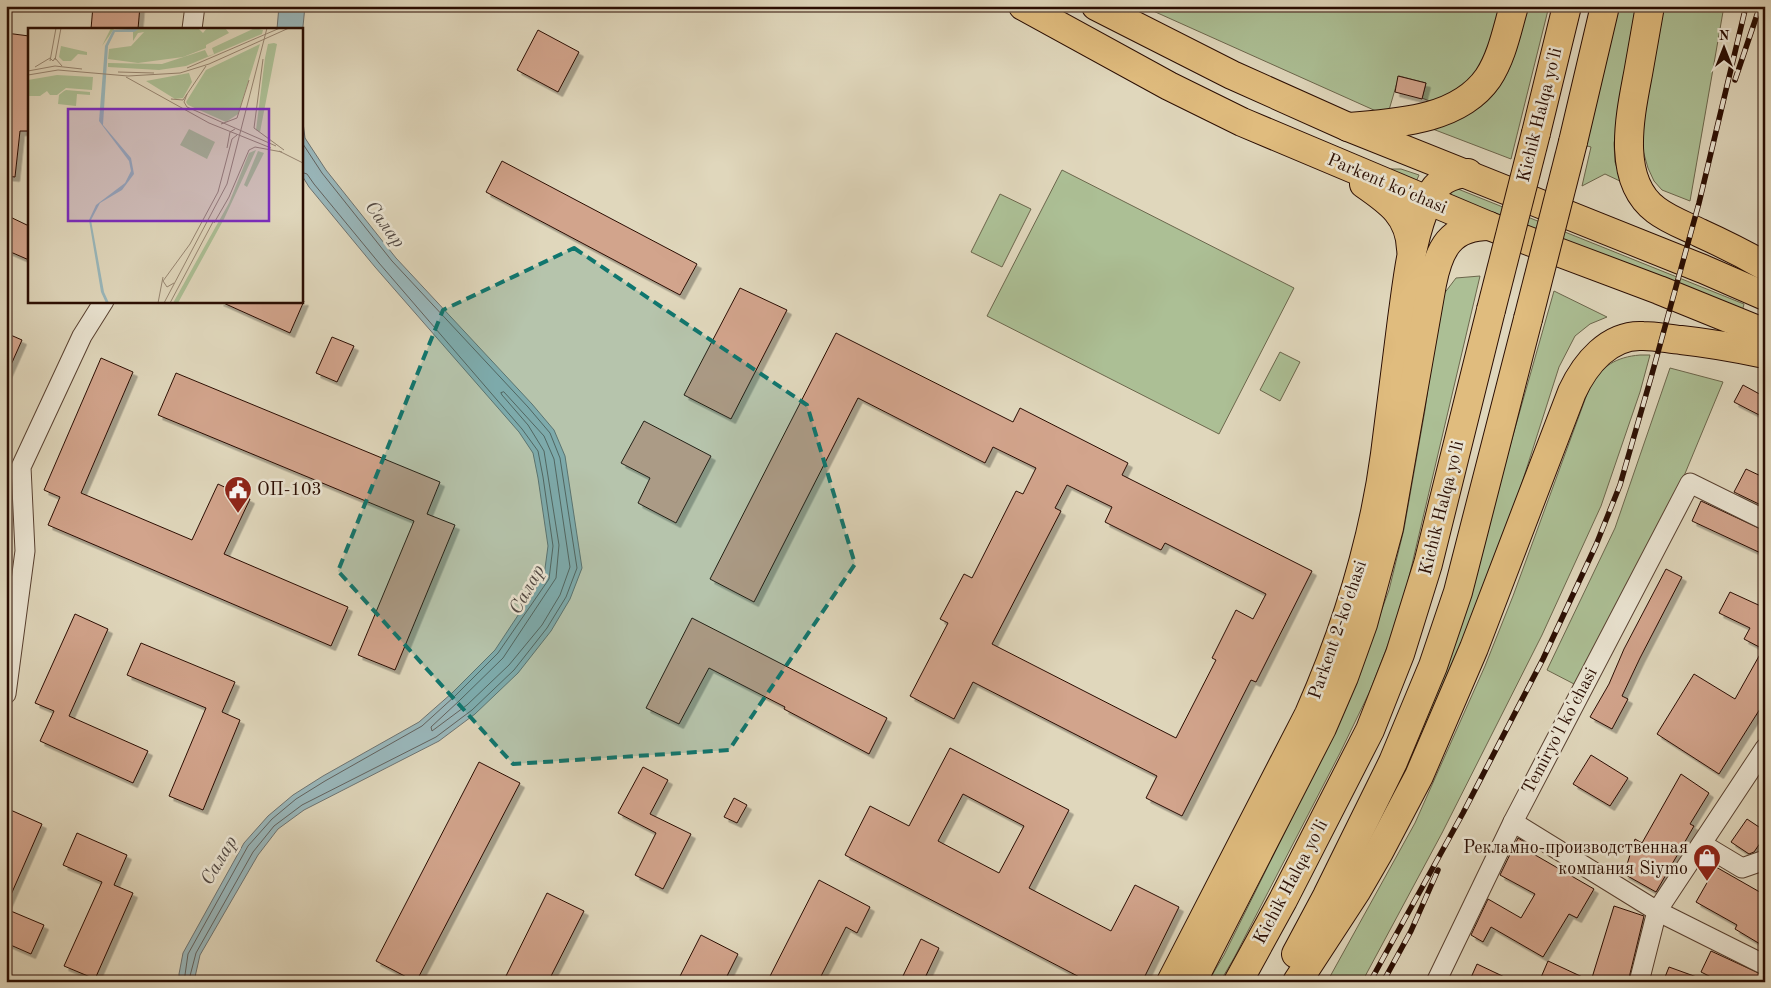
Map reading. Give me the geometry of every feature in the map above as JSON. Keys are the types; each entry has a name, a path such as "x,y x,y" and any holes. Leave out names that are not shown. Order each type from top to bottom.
{"main road":[{"name":"Parkent ko'chasi","path":"1023,6 1242,122 1490,226 1765,332"},
{"path":"1096,6 1224,71 1348,127 1468,173 1765,296"},
{"path":"1348,127 1403,122 1447,109 1465,100 1479,89 1498,60 1514,6"},
{"name":"Kichik Halqa yo'li","path":"1238,982 1283,900 1370,730 1400,654 1428,564 1567,6"},
{"name":"Kichik Halqa yo'li","path":"1281,982 1327,896 1392,762 1433,666 1458,592 1573,142 1605,6"},
{"path":"1650,6 1634,93 1629,134 1630,159 1637,184 1646,200 1662,214 1737,250 1765,266"},
{"name":"Parkent 2-ko'chasi","path":"1333,161 1369,187 1401,216 1409,230 1411,249"},
{"name":"Parkent 2-ko'chasi","path":"1171,982 1309,714 1327,673 1356,587 1377,500 1386,447 1411,249 1428,201 1434,190 1442,181 1454,175 1468,173"},
{"path":"1192,982 1322,728 1344,677 1363,624 1389,528 1432,284 1440,256 1449,241 1462,231 1475,227 1490,226"},
{"path":"1297,982 1361,882 1419,776 1474,648 1572,392 1588,365 1598,354 1612,344 1638,336 1712,344 1765,354"}],"street":[{"path":"192,28 196,6"},
{"path":"6,694 25,551 21,466 82,336 103,302"},
{"name":"Temiryo'l ko'chasi","path":"1436,982 1513,822 1690,483 1765,520"},
{"path":"1639,982 1657,911 1765,748"},
{"path":"1513,822 1657,911 1765,965"},
{"path":"1702,844 1742,868 1765,860"}],"highlighted area":[{"path":"574,248 807,405 855,564 729,750 513,764 338,571 443,310"}],"green space":[{"path":"1142,6 1502,6 1491,45 1475,82 1432,102 1422,98 1426,83 1399,76 1389,110 1376,111"},
{"path":"1528,6 1549,6 1511,159 1430,128 1469,114 1491,98 1499,87 1512,61"},
{"path":"1616,6 1640,6 1614,143 1615,162 1622,182 1605,174 1582,186 1591,147 1580,144"},
{"path":"1663,6 1724,6 1690,201 1662,190 1654,181 1642,147 1642,124"},
{"path":"1391,169 1401,169 1419,175 1416,182 1399,176"},
{"path":"1062,170 1294,288 1219,434 987,316"},
{"path":"1453,187 1744,304 1742,312 1450,196"},
{"path":"1000,194 1031,209 1002,267 971,252"},
{"path":"1480,276 1401,611 1370,691 1234,958 1220,982 1208,982 1224,955 1328,745 1389,590 1404,529 1425,410 1440,299 1456,278"},
{"path":"1554,291 1607,317 1590,324 1575,336 1559,367 1504,539 1456,661 1387,808 1450,657"},
{"path":"1280,352 1300,362 1280,401 1260,390"},
{"path":"1650,355 1640,392 1601,506 1542,635 1442,833 1362,982 1327,982 1415,823 1485,666 1513,596 1590,386 1610,364 1617,360"},
{"path":"1670,368 1723,382 1679,488 1576,685 1547,670 1615,528"}],"water":[{"path":"279,6 305,6 302,37 302,28 277,28"},
{"name":"Салар","path":"302,115 305,138 326,170 396,258 554,430 565,456 582,568 570,599 551,631 518,673 475,714 439,741 304,810 278,829 258,855 200,955 195,977 196,982 179,982 183,953 244,843 268,816 293,795 323,776 419,722 452,693 495,650 544,576 548,546 533,453 519,432 375,267 309,187 302,176"}],"building":[{"path":"93,6 140,6 138,28 91,28"},
{"path":"538,30 579,52 558,92 517,70"},
{"path":"6,33 28,36 28,131 20,131 15,177 6,176"},
{"path":"1398,76 1426,83 1422,99 1395,92"},
{"path":"502,161 697,264 680,295 486,192"},
{"path":"6,215 28,226 28,260 6,250"},
{"path":"740,288 787,310 731,419 684,395"},
{"path":"304,301 290,333 221,302"},
{"path":"6,333 22,340 6,376"},
{"path":"836,333 1013,422 1020,408 1128,463 1122,475 1312,571 1256,682 1251,680 1182,816 1146,798 1157,776 973,682 954,719 910,696 948,623 940,619 964,574 972,578 1016,491 1023,494 1036,468 993,447 985,463 858,398 754,602 710,579","holes":["1067,485 1112,507 1105,522 1161,550 1165,543 1266,594 1253,619 1236,610 1212,658 1216,660 1176,738 992,644 1061,511 1055,508"]},
{"path":"332,337 354,346 337,382 316,373"},
{"path":"101,358 133,372 81,493 192,540 218,484 250,499 224,554 348,607 331,646 48,525 60,497 44,490"},
{"path":"176,373 440,482 427,514 455,525 395,670 358,655 414,521 158,415"},
{"path":"1743,385 1765,397 1765,418 1734,402"},
{"path":"644,421 711,456 676,523 638,503 650,478 621,463"},
{"path":"1746,469 1765,478 1765,507 1734,492"},
{"path":"1701,501 1765,531 1765,555 1692,521"},
{"path":"1666,569 1682,577 1622,696 1628,699 1612,729 1590,717 1609,684 1624,649"},
{"path":"1730,592 1765,608 1765,701 1719,774 1657,734 1694,674 1735,699 1763,649 1744,639 1750,628 1719,613"},
{"path":"75,614 108,629 69,716 148,751 133,783 40,741 54,711 35,703"},
{"path":"692,618 887,718 869,754 784,709 785,707 709,668 679,724 646,708"},
{"path":"141,643 235,682 222,712 240,720 203,810 169,796 206,708 127,675"},
{"path":"950,748 1069,810 1029,888 1111,931 1135,885 1179,907 1142,982 1089,982 845,855 870,806 909,826","holes":["963,794 1024,826 999,873 938,841"]},
{"path":"1591,755 1628,778 1610,806 1573,784"},
{"path":"479,762 520,783 416,982 376,961"},
{"path":"643,767 668,780 650,814 691,834 663,889 635,875 656,833 618,813"},
{"path":"1681,774 1709,793 1690,824 1694,826 1656,892 1624,874 1635,839 1642,843"},
{"path":"734,798 747,805 737,823 724,817"},
{"path":"6,808 42,824 6,906"},
{"path":"1747,819 1765,831 1765,836 1754,852 1749,854 1731,842"},
{"path":"77,833 127,855 114,885 133,893 95,979 64,966 102,882 63,865"},
{"path":"1518,838 1533,847 1530,852 1594,889 1577,918 1569,914 1543,957 1491,927 1483,942 1471,935 1488,899 1521,918 1535,894 1500,875"},
{"path":"1716,867 1765,895 1765,936 1760,944 1735,929 1737,925 1696,902"},
{"path":"819,880 870,907 857,933 846,927 818,982 767,982"},
{"path":"547,893 584,911 548,982 503,982"},
{"path":"1614,906 1644,916 1628,982 1539,982 1548,961 1591,981"},
{"path":"6,909 44,925 31,954 6,943"},
{"path":"701,935 738,954 724,982 677,982"},
{"path":"921,939 939,948 923,982 900,982"},
{"path":"1711,951 1765,976 1765,982 1721,982 1701,972"},
{"path":"1477,964 1515,982 1469,982"},
{"path":"1669,967 1705,980 1705,982 1663,982"}],"railway":[{"path":"1370,982 1463,813 1543,659 1596,545 1620,485 1699,203 1746,6"},
{"path":"1735,80 1760,6"},
{"path":"1383,982 1411,931 1438,870"}],"place":[{"name":"ОП-103","path":"238,514"},
{"name":"Рекламно-производственная компания Siymo","path":"1707,882"}]}
